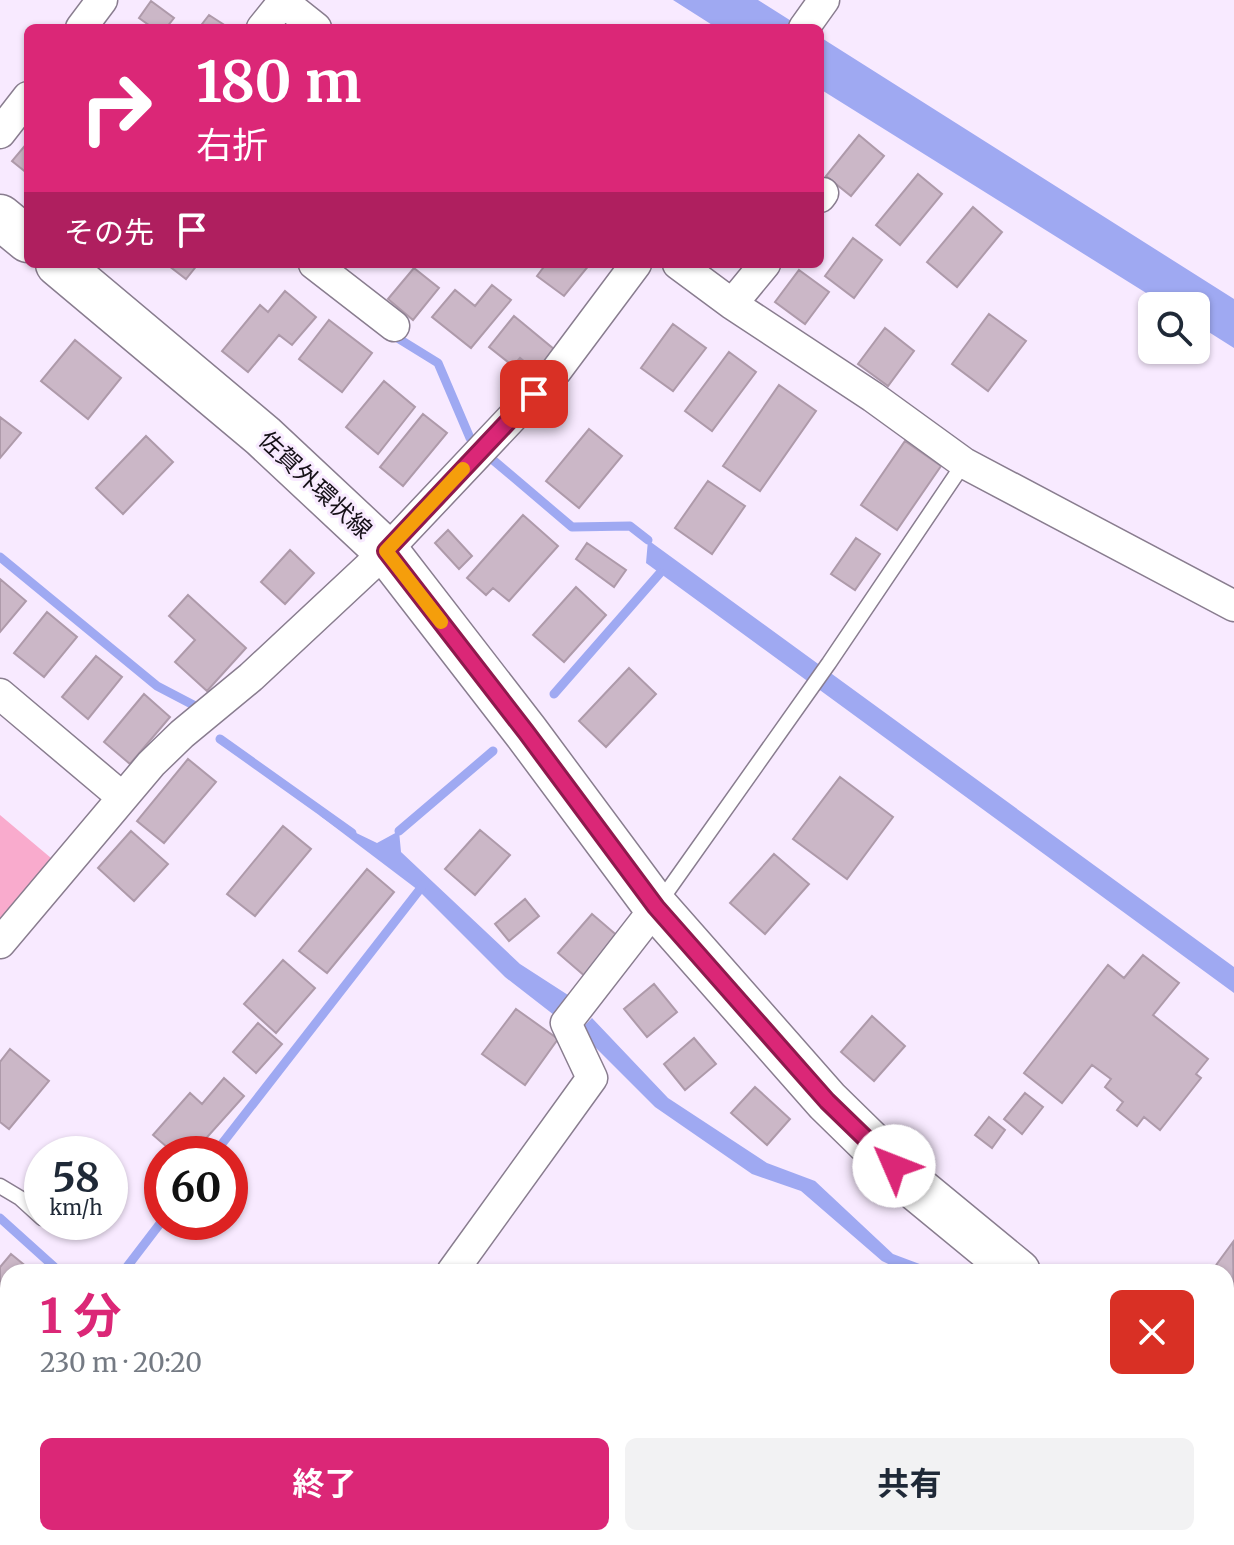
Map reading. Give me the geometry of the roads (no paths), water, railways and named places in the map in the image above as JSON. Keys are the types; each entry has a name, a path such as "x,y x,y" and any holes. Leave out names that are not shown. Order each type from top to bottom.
{"main road":[{"path":"0,217 24,237"},
{"name":"佐賀外環状線","path":"69,268 263,436 386,551 656,907 827,1101 916,1188 1008,1264"}],"street":[{"path":"84,24 102,0"},
{"path":"807,24 824,0"},
{"path":"265,24 282,1 311,24"},
{"path":"0,133 24,102"},
{"path":"319,268 394,326"},
{"path":"0,943 122,797 182,734 251,677 386,551 556,371 633,268"},
{"path":"683,268 964,463 1234,606"},
{"path":"732,304 762,268"},
{"path":"0,694 122,797"},
{"path":"458,1264 592,1078 566,1023 656,907"}],"lane":[{"path":"656,907 829,663 964,463"},
{"path":"0,1186 24,1202"}],"water":[{"path":"673,0 758,0 796,24 711,24"},
{"path":"824,40 1234,299 1234,348 1210,333 1210,292 1145,292 824,92"},
{"path":"648,540 1234,967 1234,993 646,563"},
{"path":"319,815 377,843 399,831 401,852 520,964 568,995 554,1015 505,977 418,890"},
{"path":"592,1018 668,1098 767,1163 815,1181 893,1254 920,1264 888,1264 882,1261 801,1191 752,1174 655,1107 579,1031"}],"waterway":[{"path":"391,334 438,363 470,438"},
{"path":"493,460 572,527 630,526 648,540"},
{"path":"0,557 157,686 201,709"},
{"path":"554,694 660,573"},
{"path":"220,739 352,833"},
{"path":"399,831 493,751"},
{"path":"228,1136 424,884"},
{"path":"0,1218 51,1264"},
{"path":"129,1264 147,1240"}]}
